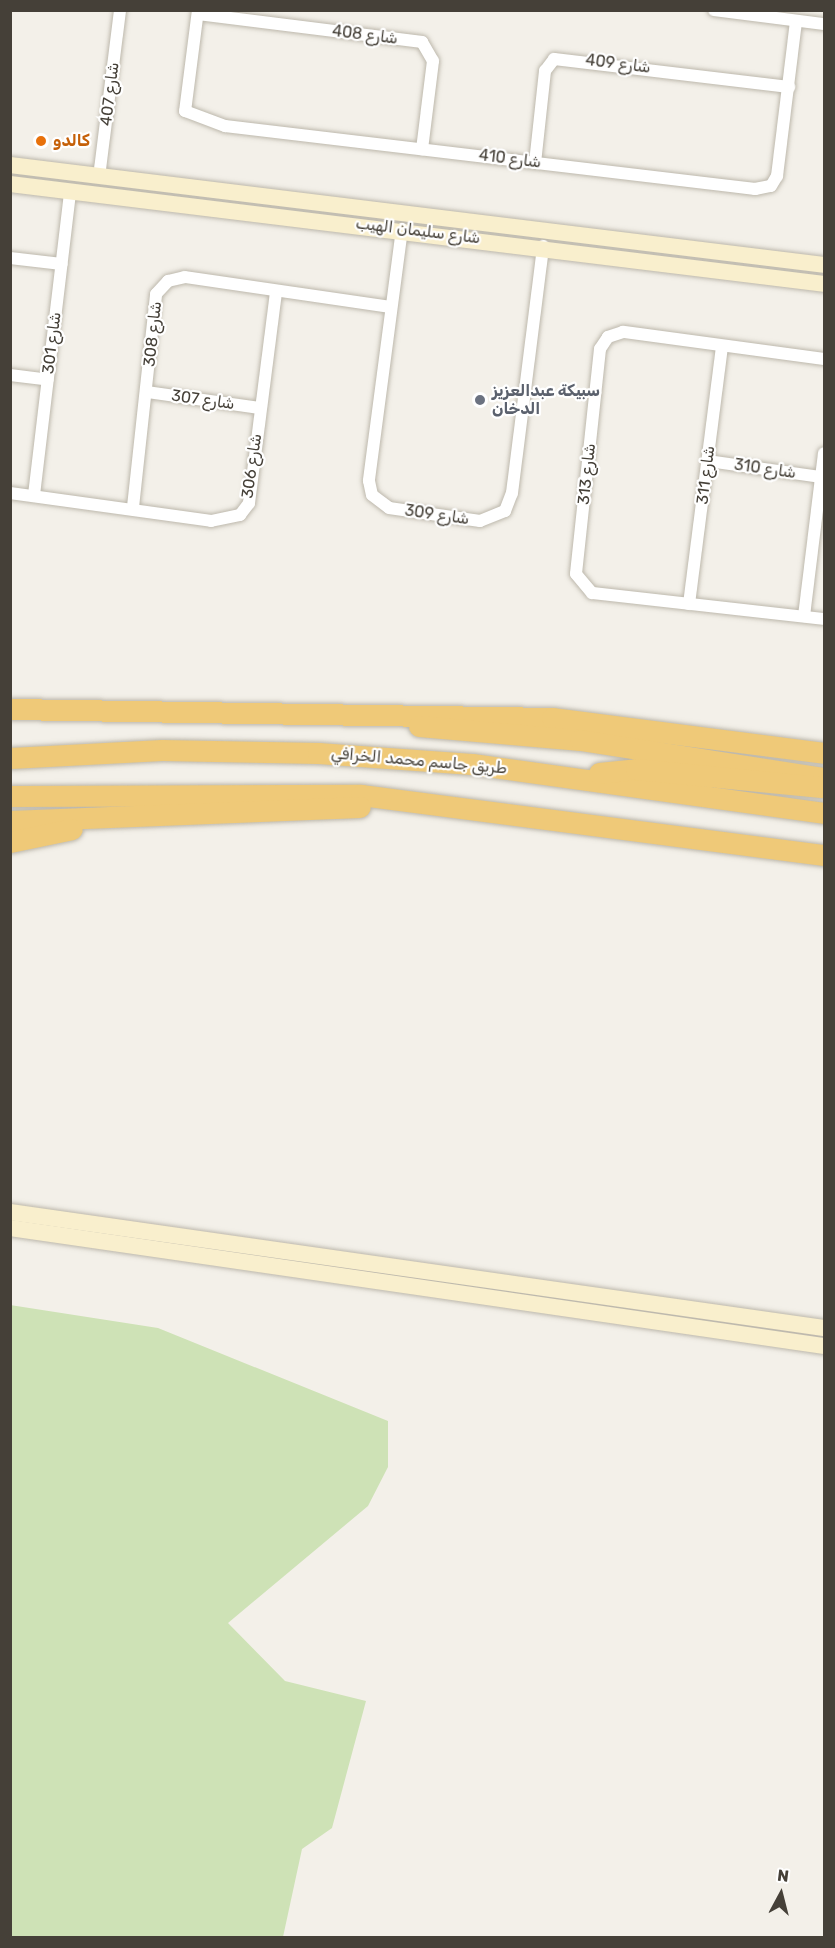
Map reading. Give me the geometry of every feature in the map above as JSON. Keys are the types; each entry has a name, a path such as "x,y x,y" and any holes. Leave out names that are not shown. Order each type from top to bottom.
{"highway":[{"path":"10,709 375,717 591,741 825,778"},
{"path":"375,717 418,712 562,719 825,753"},
{"name":"طريق جاسم محمد الخرافي","path":"10,758 230,750 472,764 825,813"},
{"path":"581,778 636,769 825,787"},
{"path":"10,796 252,792 412,801 825,855"},
{"path":"10,821 141,818 412,801"},
{"path":"10,842 141,818"}],"street":[{"name":"شارع 407","path":"99,177 120,10"},
{"path":"714,10 825,24"},
{"name":"شارع 410","path":"198,12 185,111 225,126 755,189 771,186 789,87 796,21"},
{"name":"شارع 408","path":"198,12 422,42 433,61 422,149"},
{"name":"شارع 409","path":"536,163 545,71 554,58 789,87"},
{"name":"شارع سليمان الهيب","path":"10,165 466,229 825,265"},
{"name":"شارع سليمان الهيب","path":"10,184 402,229 466,229 543,246 825,284"},
{"name":"شارع 301","path":"34,495 70,192"},
{"name":"شارع 309","path":"402,229 369,481 372,495 389,508 492,519 505,511 512,493 543,246"},
{"path":"10,258 62,264"},
{"name":"شارع 308","path":"133,507 156,294 168,281 185,277 390,307"},
{"name":"شارع 306","path":"10,493 133,507 211,521 240,515 249,503 259,408 276,292"},
{"name":"شارع 313","path":"825,359 623,332 608,337 600,349 576,574 592,592 825,619"},
{"name":"شارع 311","path":"689,604 722,346"},
{"path":"10,375 48,380"},
{"name":"شارع 307","path":"147,392 259,408"},
{"path":"804,616 825,453"},
{"name":"شارع 310","path":"708,461 821,477"},
{"path":"10,1212 825,1328"},
{"path":"10,1227 825,1346"},
{"path":"135,1246 138,1229"}],"green space":[{"path":"10,1305 158,1328 388,1421 388,1467 368,1506 228,1623 285,1681 366,1701 332,1828 302,1849 283,1937 11,1937"}],"place":[{"name":"كالدو","path":"41,141"},
{"name":"سبيكة عبدالعزيز الدخان","path":"480,400"}]}
